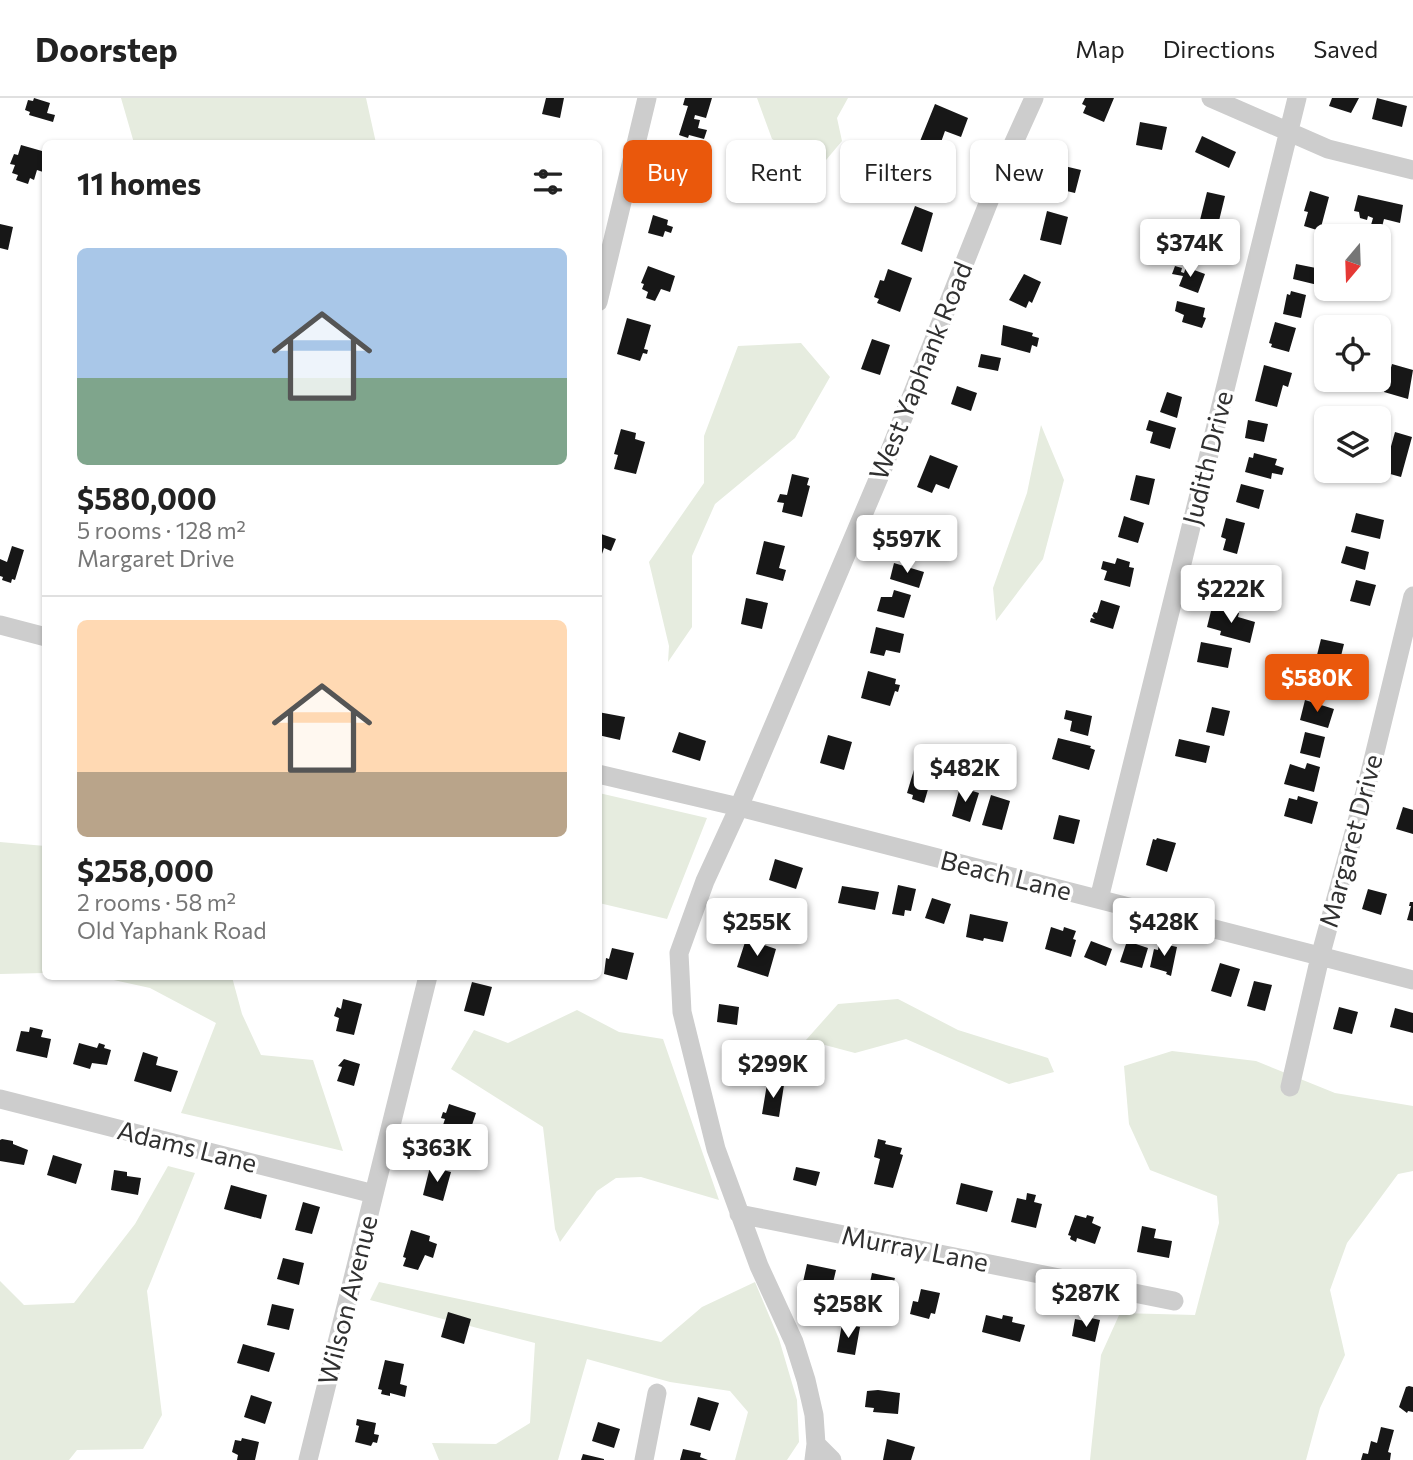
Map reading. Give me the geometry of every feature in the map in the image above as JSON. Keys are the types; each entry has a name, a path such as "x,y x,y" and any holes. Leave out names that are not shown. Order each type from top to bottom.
{"street":[{"path":"602,285 647,98"},
{"name":"West Yaphank Road","path":"739,1214 716,1149 682,1012 679,953 705,881 885,463 1001,171 1034,98"},
{"path":"1210,98 1328,149 1413,170"},
{"name":"Judith Drive","path":"1099,900 1297,98"},
{"name":"Margaret Drive","path":"1290,1087 1320,957 1367,785 1413,596"},
{"path":"0,625 42,635"},
{"name":"Beach Lane","path":"602,775 739,807 1413,980"},
{"name":"Wilson Avenue","path":"308,1460 427,980"},
{"name":"Adams Lane","path":"0,1099 374,1194"},
{"path":"739,1214 759,1266 794,1342 814,1415 815,1452 832,1460"},
{"name":"Murray Lane","path":"739,1214 1174,1301"},
{"path":"644,1460 657,1393"}],"shaded area":[{"path":"121,98 366,98 375,140 133,140"},
{"path":"757,98 848,98 837,118 842,140 826,160 826,140 772,139"},
{"path":"801,343 830,377 795,438 715,504 692,556 692,627 668,662 669,646 649,562 704,483 704,436 738,346"},
{"path":"1041,425 1064,480 1043,559 996,621 993,588 1027,493"},
{"path":"602,794 707,818 667,919 602,904"},
{"path":"0,842 42,846 42,973 0,974"},
{"path":"114,980 233,980 242,1014 261,1055 313,1060 343,1151 181,1113 216,1023 150,988"},
{"path":"898,999 958,1030 1048,1058 1054,1072 1009,1084 906,1039 855,1053 806,1040 838,1004"},
{"path":"577,1010 619,1032 663,1039 719,1200 641,1177 616,1178 597,1191 560,1242 555,1229 543,1127 451,1069 474,1030 508,1043"},
{"path":"1172,1051 1256,1061 1335,1093 1413,1106 1413,1171 1398,1174 1347,1243 1330,1290 1345,1355 1320,1408 1306,1460 1090,1460 1101,1355 1120,1313 1195,1315 1219,1223 1217,1196 1150,1170 1129,1124 1124,1066"},
{"path":"168,1166 195,1173 147,1291 162,1415 143,1449 77,1450 69,1460 0,1460 0,1281 24,1305 74,1303 135,1224"},
{"path":"379,1282 661,1342 702,1307 755,1282 779,1339 797,1400 799,1442 787,1460 735,1460 748,1412 730,1391 670,1382 587,1359 558,1460 439,1460 432,1443 496,1444 530,1423 535,1343 370,1300"}],"building":[{"path":"34,98 50,103 47,113 55,115 53,122 29,115 30,112 25,110 28,100 33,101"},
{"path":"546,98 564,98 560,118 542,114"},
{"path":"685,98 712,98 706,118 695,115 694,119 700,120 698,128 707,130 704,139 679,135 688,106 683,105"},
{"path":"1085,98 1114,98 1104,122 1083,113 1086,106 1082,104"},
{"path":"1332,98 1359,98 1351,113 1329,106"},
{"path":"1377,98 1407,106 1402,127 1372,119"},
{"path":"935,104 968,118 961,137 945,131 942,140 920,140"},
{"path":"1140,122 1167,127 1162,150 1136,145"},
{"path":"1202,136 1236,152 1229,168 1195,152"},
{"path":"21,145 42,151 42,172 37,170 34,180 30,178 28,184 16,180 18,175 12,173 15,165 10,164 14,154 18,155"},
{"path":"1068,167 1081,170 1075,193 1068,191"},
{"path":"1310,191 1329,197 1322,224 1314,224 1314,229 1304,226 1308,212 1304,211"},
{"path":"1207,192 1225,196 1218,225 1200,220"},
{"path":"1358,195 1403,205 1400,223 1384,219 1383,224 1371,224 1373,218 1360,218 1359,212 1354,211"},
{"path":"915,206 933,213 922,252 901,244"},
{"path":"1047,211 1068,217 1061,245 1040,240"},
{"path":"653,215 668,220 667,225 673,227 671,233 665,231 663,237 648,233"},
{"path":"0,224 13,227 8,250 0,248"},
{"path":"1296,264 1314,268 1314,284 1293,279"},
{"path":"648,266 675,276 670,292 661,289 655,301 646,298 648,292 642,289 644,284 641,283"},
{"path":"1175,266 1182,268 1181,272 1184,273 1186,267 1205,274 1198,293 1179,286 1183,276 1172,274"},
{"path":"888,269 912,278 900,312 877,303 879,299 874,297 880,280 884,281"},
{"path":"1024,274 1041,282 1032,303 1029,301 1026,308 1009,300"},
{"path":"1291,291 1306,295 1301,318 1283,314 1287,294 1290,295"},
{"path":"1177,301 1205,308 1203,317 1206,318 1202,328 1182,322 1184,315 1175,311"},
{"path":"627,318 651,325 644,349 648,350 647,354 643,353 640,361 617,354"},
{"path":"1275,322 1296,328 1289,352 1271,347 1272,344 1269,343"},
{"path":"1003,325 1033,333 1032,336 1039,338 1037,347 1032,345 1030,353 1001,345"},
{"path":"872,339 890,345 880,375 861,369"},
{"path":"981,354 1001,358 998,371 978,367"},
{"path":"1392,364 1413,370 1408,399 1384,392 1391,392"},
{"path":"1264,365 1292,373 1288,387 1283,385 1277,407 1255,401"},
{"path":"957,386 977,393 971,411 951,404"},
{"path":"1167,392 1182,397 1177,418 1160,412"},
{"path":"1149,420 1176,428 1170,449 1150,443 1153,432 1146,430"},
{"path":"1248,420 1268,424 1264,442 1245,438"},
{"path":"621,429 636,433 635,439 645,442 636,474 614,469 618,455 614,454"},
{"path":"1395,432 1412,437 1401,477 1391,474 1391,446"},
{"path":"1254,453 1277,459 1275,465 1284,468 1282,475 1272,473 1271,479 1245,472 1249,457 1253,458"},
{"path":"930,455 958,466 949,489 936,484 932,493 917,487"},
{"path":"792,474 809,478 807,485 810,486 802,517 782,512 784,503 777,502 780,494 787,495"},
{"path":"1136,475 1155,479 1149,505 1130,500"},
{"path":"1241,484 1264,490 1259,509 1236,502"},
{"path":"1356,513 1384,520 1380,539 1351,532"},
{"path":"1124,516 1144,523 1138,543 1118,537"},
{"path":"1226,518 1245,523 1237,554 1223,550 1226,539 1221,537"},
{"path":"602,534 616,539 611,551 604,548 602,554"},
{"path":"914,534 941,541 936,560 909,553"},
{"path":"764,541 785,546 779,568 786,570 783,581 756,574"},
{"path":"12,546 24,550 15,580 12,579 11,583 2,580 3,577 0,576 0,559 7,562"},
{"path":"1346,546 1369,552 1365,570 1341,563"},
{"path":"1117,558 1130,562 1129,567 1134,568 1130,587 1104,580 1107,571 1101,569 1103,561 1115,564"},
{"path":"894,563 924,572 919,588 890,579"},
{"path":"1214,575 1233,581 1228,600 1208,594"},
{"path":"1356,580 1376,585 1370,606 1350,601"},
{"path":"894,590 911,595 904,618 877,611 881,597 892,597"},
{"path":"746,598 768,603 762,629 741,624"},
{"path":"1101,600 1120,606 1113,629 1090,622 1091,618 1095,619 1092,616 1094,612 1097,613"},
{"path":"1212,607 1239,613 1238,617 1255,622 1250,643 1220,635 1221,631 1207,627"},
{"path":"876,627 904,634 900,653 886,650 884,656 870,653"},
{"path":"1321,639 1344,644 1339,664 1316,659"},
{"path":"1201,642 1232,648 1228,668 1197,662"},
{"path":"868,671 896,679 895,684 900,685 890,706 861,698"},
{"path":"1319,672 1334,676 1333,681 1338,682 1335,694 1314,689"},
{"path":"1305,700 1334,709 1328,728 1300,720"},
{"path":"1212,707 1230,711 1224,736 1206,732"},
{"path":"1066,710 1092,716 1088,736 1070,731 1072,721 1064,719"},
{"path":"602,713 625,717 620,740 602,736"},
{"path":"679,732 706,741 700,761 672,752"},
{"path":"1305,732 1325,737 1320,758 1300,753"},
{"path":"828,735 852,742 844,770 820,763"},
{"path":"1058,738 1091,746 1090,748 1095,750 1089,770 1052,759"},
{"path":"1179,739 1210,746 1206,763 1175,756"},
{"path":"924,761 932,763 928,778 931,779 924,803 912,799 913,795 907,793 916,763 923,765"},
{"path":"1307,763 1320,767 1314,792 1284,784 1290,764 1305,769"},
{"path":"960,787 979,793 970,822 952,816"},
{"path":"991,795 1010,801 1002,830 982,825"},
{"path":"1298,796 1318,802 1312,824 1284,816 1289,798 1297,800"},
{"path":"1403,807 1413,810 1413,834 1396,829"},
{"path":"1059,815 1080,820 1074,844 1053,839"},
{"path":"1153,839 1176,843 1167,872 1146,865"},
{"path":"775,859 803,868 796,889 769,880"},
{"path":"898,885 916,889 911,911 905,910 904,916 892,914"},
{"path":"842,886 879,892 875,910 838,903"},
{"path":"1368,889 1387,894 1381,915 1362,909"},
{"path":"932,898 951,904 944,924 925,918"},
{"path":"1410,902 1413,902 1413,921 1407,920"},
{"path":"970,914 1008,922 1003,942 966,937"},
{"path":"1051,927 1076,931 1071,957 1045,949"},
{"path":"746,939 776,949 768,977 737,967"},
{"path":"1091,941 1112,949 1106,966 1084,957"},
{"path":"1127,941 1148,948 1142,968 1120,962"},
{"path":"1159,943 1177,947 1171,976 1166,974 1167,972 1150,967 1154,949 1158,950"},
{"path":"612,948 634,953 627,980 604,974 606,958 609,959"},
{"path":"1220,963 1240,969 1231,997 1211,991"},
{"path":"1254,981 1272,985 1265,1011 1247,1006"},
{"path":"472,982 492,987 484,1016 464,1011"},
{"path":"343,999 362,1004 354,1035 336,1031 339,1018 334,1016 337,1007 341,1009"},
{"path":"719,1004 739,1007 737,1025 717,1022"},
{"path":"1339,1007 1358,1012 1352,1034 1333,1029"},
{"path":"1395,1008 1413,1013 1413,1033 1390,1027"},
{"path":"30,1027 43,1030 41,1037 51,1039 47,1058 16,1051 21,1031 29,1032"},
{"path":"79,1043 97,1048 99,1043 105,1045 104,1048 111,1050 107,1065 92,1063 90,1069 73,1064"},
{"path":"143,1052 158,1057 156,1065 178,1071 171,1092 134,1081"},
{"path":"344,1059 360,1064 354,1086 337,1081 342,1067 338,1066"},
{"path":"767,1084 784,1085 779,1117 762,1114"},
{"path":"449,1104 476,1113 468,1137 442,1128 445,1119 441,1118"},
{"path":"2,1139 13,1141 13,1144 28,1150 24,1165 0,1161"},
{"path":"878,1139 886,1141 885,1144 902,1148 900,1154 903,1155 893,1188 874,1184 880,1159 874,1157"},
{"path":"53,1155 82,1164 76,1184 47,1175"},
{"path":"430,1167 451,1172 443,1201 423,1195"},
{"path":"796,1167 820,1172 816,1186 793,1180"},
{"path":"114,1170 141,1178 138,1195 111,1190"},
{"path":"961,1183 993,1191 987,1212 956,1204"},
{"path":"231,1185 267,1195 261,1219 224,1209"},
{"path":"1027,1193 1036,1195 1034,1202 1042,1204 1036,1228 1011,1222 1017,1198 1026,1200"},
{"path":"303,1202 320,1207 312,1234 295,1230"},
{"path":"1075,1215 1094,1217 1092,1223 1101,1227 1095,1244 1077,1238 1076,1242 1070,1239 1071,1236 1068,1235"},
{"path":"1142,1226 1156,1229 1154,1238 1172,1241 1169,1258 1137,1252"},
{"path":"411,1230 430,1236 429,1241 437,1244 433,1258 425,1255 418,1270 403,1266"},
{"path":"283,1258 304,1263 299,1285 277,1279"},
{"path":"807,1264 836,1270 832,1287 820,1284 818,1291 807,1288 808,1283 803,1282"},
{"path":"872,1273 895,1278 889,1301 867,1296"},
{"path":"921,1289 940,1293 935,1314 931,1313 929,1319 910,1314 913,1301 918,1302"},
{"path":"272,1304 294,1309 289,1330 267,1325"},
{"path":"448,1312 471,1319 464,1344 441,1337"},
{"path":"986,1315 1002,1319 1003,1315 1013,1317 1012,1322 1025,1325 1020,1342 982,1332"},
{"path":"1091,1318 1100,1320 1095,1342 1072,1336 1075,1319 1090,1322"},
{"path":"842,1324 860,1327 855,1355 837,1352"},
{"path":"243,1344 275,1353 269,1372 237,1363"},
{"path":"385,1360 404,1364 400,1384 407,1386 405,1397 390,1393 390,1396 381,1394 382,1390 378,1389"},
{"path":"1406,1387 1413,1387 1413,1412 1407,1413 1399,1407"},
{"path":"867,1391 900,1393 898,1414 873,1412 874,1408 865,1407"},
{"path":"251,1395 272,1402 265,1424 244,1417"},
{"path":"698,1397 719,1403 710,1431 690,1425"},
{"path":"357,1419 376,1423 374,1434 379,1435 377,1443 373,1442 371,1446 355,1442 359,1426 356,1425"},
{"path":"598,1422 620,1429 614,1448 592,1441"},
{"path":"1381,1427 1394,1430 1388,1452 1391,1453 1390,1460 1361,1460 1363,1453 1368,1454 1371,1441 1377,1443"},
{"path":"242,1438 259,1442 255,1460 237,1460 238,1455 232,1452 235,1440 241,1441"},
{"path":"887,1439 915,1447 911,1460 883,1460"},
{"path":"683,1449 701,1453 700,1457 708,1460 680,1460"},
{"path":"583,1454 604,1459 604,1460 581,1460"}]}
